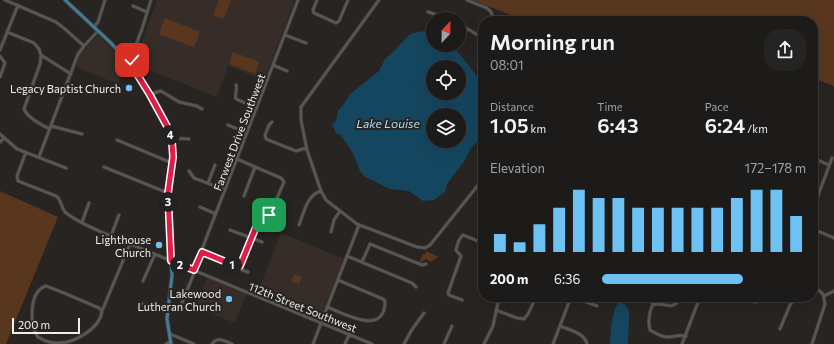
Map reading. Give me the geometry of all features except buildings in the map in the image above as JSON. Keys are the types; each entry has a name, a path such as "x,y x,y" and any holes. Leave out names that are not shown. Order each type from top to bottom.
{"main road":[{"path":"67,1 130,63 168,128 173,153 168,193 172,275 167,319 171,342"}],"street":[{"path":"5,0 58,24 84,46"},
{"path":"94,27 98,22 105,0"},
{"path":"130,63 151,0"},
{"name":"Farwest Drive Southwest","path":"180,310 298,0"},
{"path":"317,0 313,10 314,13 336,23 338,22 348,0"},
{"path":"379,0 303,104 301,109 301,120 306,148 321,191 326,200 359,224 424,248 430,245 478,185"},
{"path":"467,0 490,10 492,16"},
{"path":"0,50 18,5"},
{"path":"133,6 147,12"},
{"path":"466,28 478,35"},
{"path":"39,157 78,54 98,31"},
{"path":"7,32 35,44 40,50 40,64 24,110 26,113 40,124 82,134"},
{"path":"285,35 306,43"},
{"path":"0,56 5,63 0,77"},
{"path":"41,56 71,74"},
{"path":"273,65 287,71"},
{"path":"236,85 236,99 257,108"},
{"path":"150,95 160,91 179,102 197,106 202,109"},
{"path":"272,122 269,125 265,137 267,140 296,151 306,148"},
{"path":"228,125 247,133"},
{"path":"0,134 15,148 66,168"},
{"path":"0,142 4,138"},
{"path":"171,138 189,139"},
{"path":"118,140 172,163"},
{"name":"112th Street Southwest","path":"26,152 17,179 20,182 56,196 59,198 65,212 82,222 130,244 372,344"},
{"path":"818,195 832,158"},
{"path":"237,159 284,180 284,184 270,214 261,220 257,225 242,263 239,266"},
{"path":"818,160 829,165"},
{"path":"208,183 215,165"},
{"path":"244,196 255,166"},
{"path":"104,167 168,193"},
{"path":"189,171 192,176 225,190"},
{"path":"300,225 311,197 315,193 321,191"},
{"path":"82,222 89,202"},
{"path":"200,208 216,214"},
{"path":"331,232 334,220 340,211"},
{"path":"111,236 119,215"},
{"path":"313,344 359,224"},
{"path":"230,230 262,242"},
{"path":"818,231 834,238"},
{"path":"462,300 448,294 461,256 456,250 463,235 478,241"},
{"path":"102,311 97,307 45,286 38,291 31,315 38,337 57,343 76,339 89,332 100,318 130,244"},
{"path":"362,262 369,245 371,244 422,265 426,264"},
{"path":"202,252 239,266 242,270 248,272"},
{"path":"143,281 155,254"},
{"path":"347,256 412,283 416,287"},
{"path":"327,307 363,321 380,317 384,310 385,301 376,295 338,280"},
{"path":"812,344 825,306 824,296 818,289"},
{"path":"824,296 834,291"},
{"path":"484,344 493,326 498,302"},
{"path":"496,310 522,319 527,316 534,302"},
{"path":"553,344 570,302"},
{"path":"585,302 596,306"},
{"path":"652,302 653,305 648,327 650,330 668,337 680,334 686,336"},
{"path":"653,305 658,303 668,306 674,305 678,302"},
{"path":"682,344 698,302"},
{"path":"780,329 792,302"},
{"path":"141,304 168,309"},
{"path":"404,344 424,313"},
{"path":"444,344 452,326"},
{"path":"560,326 582,335 586,339 587,344"},
{"path":"170,334 194,344"},
{"path":"345,344 349,335"},
{"path":"212,344 215,340 219,340 232,344"},
{"path":"166,344 171,342"}],"shaded area":[{"path":"157,0 295,0 264,80 228,66 217,97 134,64"},
{"path":"219,0 231,0 224,19 213,15"},
{"path":"473,0 834,0 834,86 818,80 818,16 513,16"},
{"path":"165,18 200,32 194,47 159,34"},
{"path":"98,35 126,64 118,84 76,67 81,52"},
{"path":"233,52 259,62 255,74 229,64"},
{"path":"0,191 58,217 6,344 0,344"},
{"path":"281,233 344,259 321,317 317,318 257,294"},
{"path":"426,251 439,257 430,262 426,259 419,263"},
{"path":"294,274 302,277 299,284 291,282"},
{"path":"207,278 247,294 235,323 195,307"}],"water":[{"name":"Lake Louise","path":"424,31 426,31 426,52 458,52 464,60 426,60 426,100 466,100 466,62 478,78 478,140 447,184 445,192 434,200 423,201 409,191 390,189 365,177 360,171 353,153 340,134 337,135 332,124 336,121 338,111 350,94 379,71 385,59 409,35"},
{"path":"620,302 626,305 629,312 628,344 610,344 613,315 617,305"}],"place":[{"name":"Legacy Baptist Church","path":"129,88"},
{"name":"Lighthouse Church","path":"159,245"},
{"name":"Lakewood Lutheran Church","path":"229,299"}],"route":[{"path":"132,60 130,63 150,95 171,136 173,157 169,180 168,207 171,261 194,270 202,252 238,267 242,263 256,227 261,220 269,215"}]}
